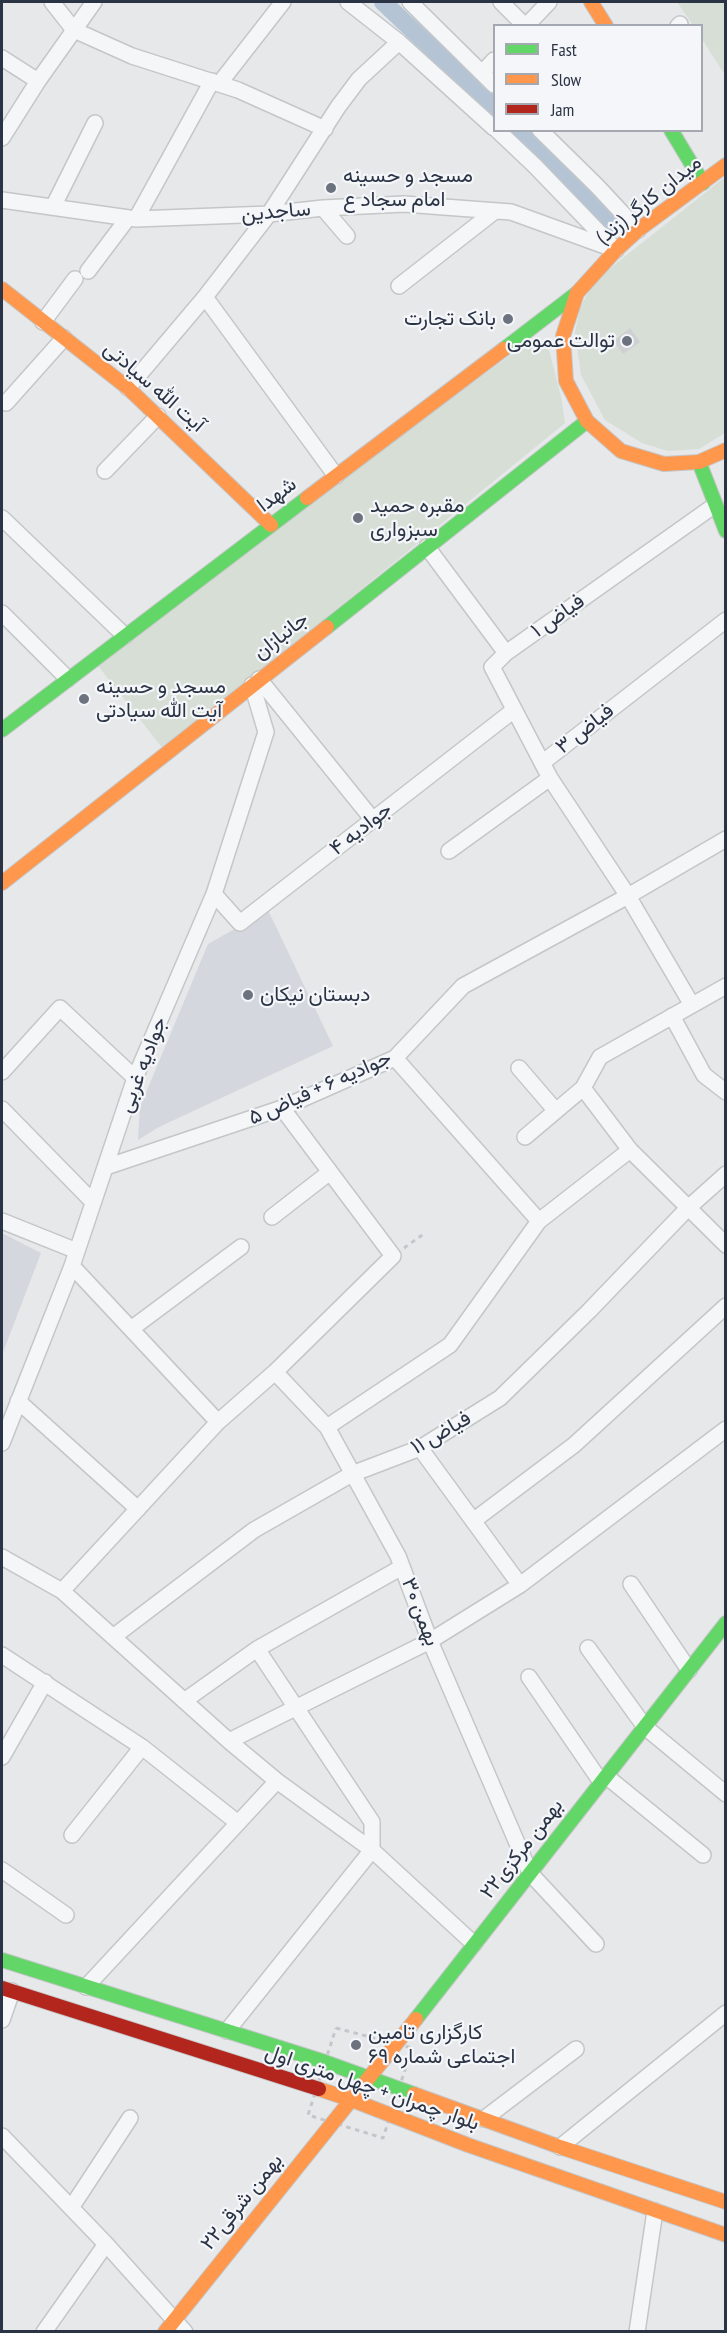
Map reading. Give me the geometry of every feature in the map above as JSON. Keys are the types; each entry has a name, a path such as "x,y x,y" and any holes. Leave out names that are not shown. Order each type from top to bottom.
{"main road":[{"path":"591,2 605,24"},
{"path":"672,132 703,183"},
{"name":"میدان کارگر (زند)","path":"726,165 638,230 616,250 577,293 563,336 566,381 587,421 621,451 664,464 699,462 726,450"},
{"name":"آیت الله سیادتی","path":"2,289 128,388 271,525"},
{"name":"شهدا","path":"2,730 577,293"},
{"name":"جانبازان","path":"2,883 587,421"},
{"path":"699,462 726,531"},
{"name":"۲۲بهمن مرکزی","path":"352,2100 726,1623"},
{"name":"بلوار چمران + چهل متری اول","path":"2,1960 370,2078 726,2202"},
{"name":"بلوار چمران + چهل متری اول","path":"7,1990 352,2100 468,2145 726,2235"},
{"name":"۲۲بهمن شرقی","path":"170,2325 352,2100"}],"street":[{"path":"52,2 74,30 132,56 215,82 282,108 325,129"},
{"path":"2,138 38,81 94,2"},
{"path":"43,322 132,218 215,82 283,2"},
{"path":"348,2 399,42 493,126"},
{"path":"410,2 493,84"},
{"path":"501,2 523,24"},
{"path":"527,24 549,2"},
{"path":"128,388 205,297 269,214 338,107 359,79 399,42"},
{"path":"2,58 38,81"},
{"path":"482,73 493,62"},
{"path":"53,207 95,123"},
{"path":"499,132 616,250"},
{"path":"542,132 638,230"},
{"name":"ساجدین","path":"2,200 132,218 269,214 323,208 404,204 511,212 616,250"},
{"path":"323,208 347,236"},
{"path":"399,286 495,211"},
{"path":"205,297 336,476"},
{"path":"6,403 63,338"},
{"path":"105,471 158,416"},
{"name":"فیاض ۱","path":"542,763 492,667 507,653 715,505"},
{"path":"2,518 125,636"},
{"path":"427,547 507,653"},
{"path":"2,613 68,679"},
{"name":"فیاض ۳","path":"692,1005 628,896 542,763 726,620"},
{"path":"256,682 373,820"},
{"name":"جوادیه غربی","path":"2,1443 72,1266 135,1078 214,894 266,732 256,682"},
{"name":"جوادیه ۴","path":"214,894 240,923 514,710"},
{"path":"448,851 550,778"},
{"name":"جوادیه ۶ + فیاض ۵","path":"106,1167 282,1108 395,1058 463,986 628,896 726,839"},
{"path":"525,1137 583,1088 600,1057 692,1005 718,997 726,986"},
{"path":"2,1072 60,1008 135,1078"},
{"path":"672,1016 704,1075 726,1092"},
{"path":"395,1058 539,1221"},
{"path":"519,1068 556,1111"},
{"path":"583,1088 630,1150 726,1245"},
{"path":"62,1591 218,1422 275,1372 393,1256 282,1108"},
{"path":"2,1110 93,1202"},
{"path":"327,1428 450,1345 539,1221 630,1150"},
{"path":"272,1217 330,1172"},
{"name":"فیاض ۱۱","path":"113,1637 254,1530 351,1474 420,1448 501,1398 688,1208 726,1174"},
{"path":"2,1221 77,1251"},
{"path":"131,1329 241,1247"},
{"path":"72,1266 218,1422"},
{"path":"473,1521 574,1445 726,1306"},
{"name":"بهمن ۳۰","path":"275,1372 327,1428 402,1566 430,1641 530,1873 596,1944"},
{"path":"18,1401 138,1509"},
{"path":"229,1741 430,1641 520,1586 726,1429"},
{"path":"420,1448 520,1586"},
{"path":"2,1557 62,1591 229,1741 276,1781 372,1850 474,1944"},
{"path":"184,1701 257,1649 402,1566"},
{"path":"631,1584 689,1670"},
{"path":"588,1648 645,1726 726,1794"},
{"path":"227,2031 372,1850 372,1822 257,1649"},
{"path":"2,1655 142,1747 238,1823"},
{"path":"529,1677 603,1779 703,1855"},
{"path":"2,1757 45,1682"},
{"path":"72,1835 142,1747"},
{"path":"86,1987 276,1781"},
{"path":"2,1870 66,1915"},
{"path":"2,2020 7,1990"},
{"path":"560,2146 726,2013"},
{"path":"484,2119 576,2049"},
{"path":"71,2208 130,2118"},
{"path":"2,2136 106,2244 170,2325 185,2331"},
{"path":"637,2331 655,2211"},
{"path":"44,2331 106,2244"}],"path":[{"path":"393,1256 424,1233"}],"shaded area":[{"path":"677,2 725,2 725,75 703,41 703,24 692,24"},
{"path":"725,177 725,433 699,449 668,451 642,443 605,420 581,375 575,332 580,308 594,281"},
{"path":"527,343 548,346 565,423 164,750 95,662"},
{"name":"دبستان نیکان","path":"268,910 333,1046 159,1127 138,1140 140,1107 208,944"},
{"path":"2,1233 41,1253 2,1355"}],"building":[{"name":"توالت عمومی","path":"630,328 640,342 623,354 614,341"}],"waterway":[{"path":"383,2 493,106"},
{"path":"520,132 613,224"}],"traffic: fast":[{"path":"672,132 703,183"},
{"path":"504,349 577,293"},
{"path":"327,627 587,421"},
{"path":"699,462 726,531"},
{"path":"2,730 307,498"},
{"path":"416,2019 726,1623"},
{"path":"2,1960 325,2062 414,2094"}],"traffic: slow":[{"path":"591,2 605,24"},
{"path":"726,165 638,230 616,250 577,293 563,336 566,381 587,421 621,451 664,464 699,462 726,450"},
{"path":"2,289 128,388 271,525"},
{"path":"307,498 504,349"},
{"path":"2,883 327,627"},
{"path":"165,2332 416,2019"},
{"path":"319,2089 468,2145 726,2235"},
{"path":"414,2094 560,2147 726,2202"}],"traffic: jam":[{"path":"2,1988 319,2089"}],"place":[{"name":"مسجد و حسینه امام سجاد ع","path":"331,188"},
{"name":"بانک تجارت","path":"508,319"},
{"name":"توالت عمومی","path":"627,341"},
{"name":"مقبره حمید سبزواری","path":"358,518"},
{"name":"مسجد و حسینه آیت الله سیادتی","path":"84,699"},
{"name":"دبستان نیکان","path":"248,995"},
{"name":"کارگزاری تامین اجتماعی شماره ۶۹","path":"356,2045"}]}
